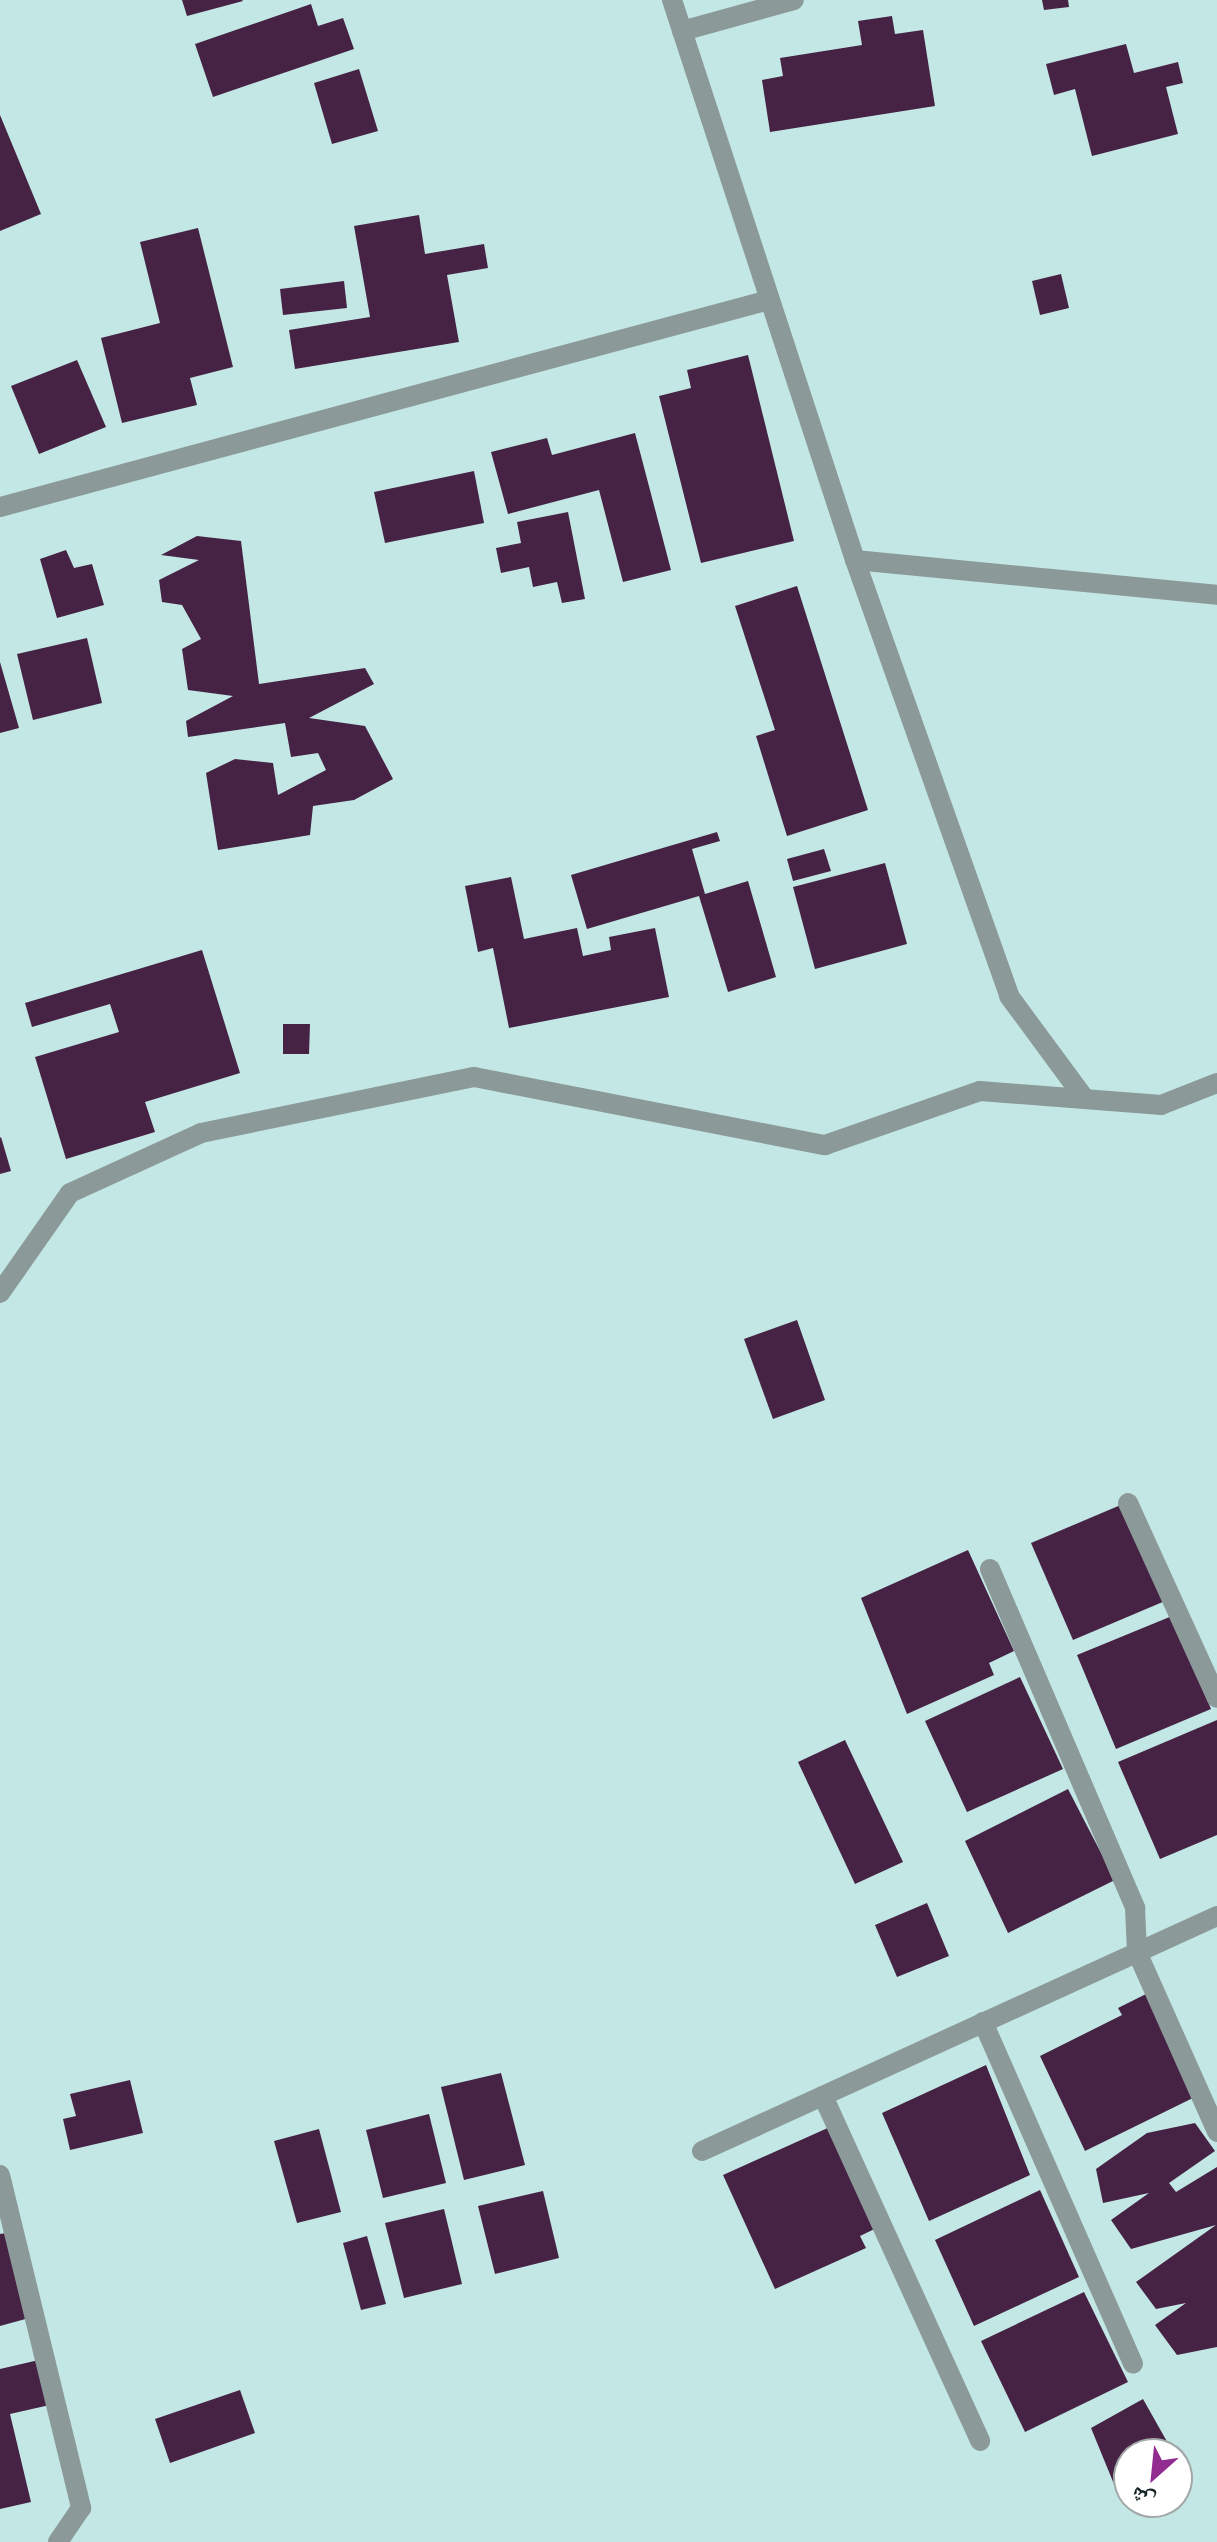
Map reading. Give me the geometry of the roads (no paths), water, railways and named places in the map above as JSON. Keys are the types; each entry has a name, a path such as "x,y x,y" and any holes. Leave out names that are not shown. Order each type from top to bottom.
{"street":[{"path":"672,0 855,560 1009,996 1085,1099"},
{"path":"682,31 794,0"},
{"path":"0,507 769,300"},
{"path":"855,560 1217,595"},
{"path":"0,1293 70,1193 186,1139 474,1077 825,1145 980,1091 1161,1105 1217,1083"},
{"path":"1128,1503 1217,1698"},
{"path":"990,1569 1135,1908 1137,1952 1217,2132"},
{"path":"702,2151 1217,1916"},
{"path":"983,2022 1133,2364"},
{"path":"823,2096 980,2441"},
{"path":"0,2175 81,2508 58,2542"}]}
